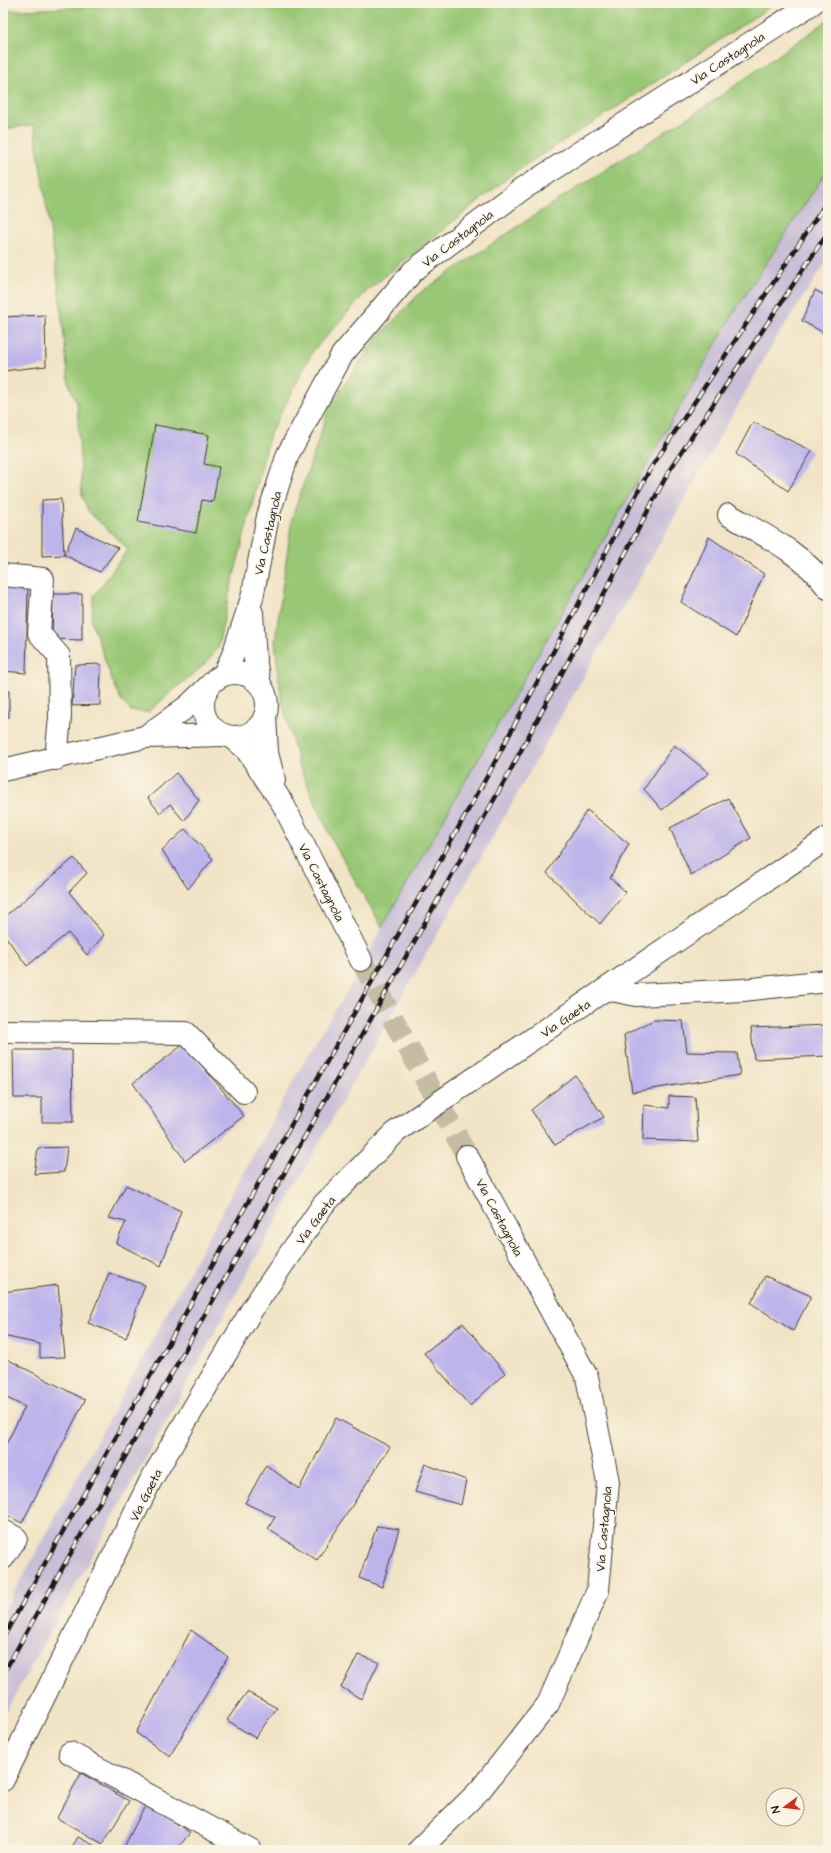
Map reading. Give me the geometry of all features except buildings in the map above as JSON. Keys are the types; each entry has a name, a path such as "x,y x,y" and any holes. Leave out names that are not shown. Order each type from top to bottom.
{"street":[{"name":"Via Castagnola","path":"252,598 268,516 288,454 342,355 413,271 521,190 813,3"},
{"path":"729,515 789,549 820,578 828,588"},
{"path":"3,575 43,579 39,633 59,656 60,717 56,758"},
{"path":"252,598 232,655 216,681 203,696 202,707 210,726 228,736 246,749 283,804"},
{"path":"252,598 253,636 260,685 266,700 265,716 267,753 283,804"},
{"path":"145,737 188,706 216,681 234,672 253,678 260,685"},
{"path":"3,770 145,737 241,737 251,733 260,726 265,716"},
{"name":"Via Castagnola","path":"283,804 361,960"},
{"name":"Via Gaeta","path":"3,1780 151,1480 253,1308 323,1205 397,1131 828,838"},
{"path":"607,989 636,994 690,993 743,990 828,980"},
{"path":"3,1031 186,1033 244,1092"},
{"name":"Via Castagnola","path":"418,1850 480,1790 548,1704 598,1590 608,1482 587,1377 467,1156"},
{"path":"3,1531 16,1538 3,1558"},
{"path":"70,1753 251,1850"}],"shaded area":[{"path":"828,169 828,259 775,340 334,1116 3,1717 3,1613 310,1051 351,985 382,927 733,314"}],"green space":[{"path":"156,3 776,3 516,171 368,290 313,351 270,434 229,595 218,648 206,663 148,712 131,711 122,702 112,680 91,620 94,596 128,549 88,511 82,495 77,403 69,384 58,282 34,125 3,129 3,11"},
{"path":"828,20 828,169 733,314 382,927 333,842 299,766 281,698 275,641 292,518 330,405 376,339 421,292 547,207 712,102"}],"tunnel":[{"path":"361,960 467,1156"}],"railway":[{"path":"3,1638 489,773 649,471 828,200"},
{"path":"3,1674 509,773 669,471 828,232"}]}
